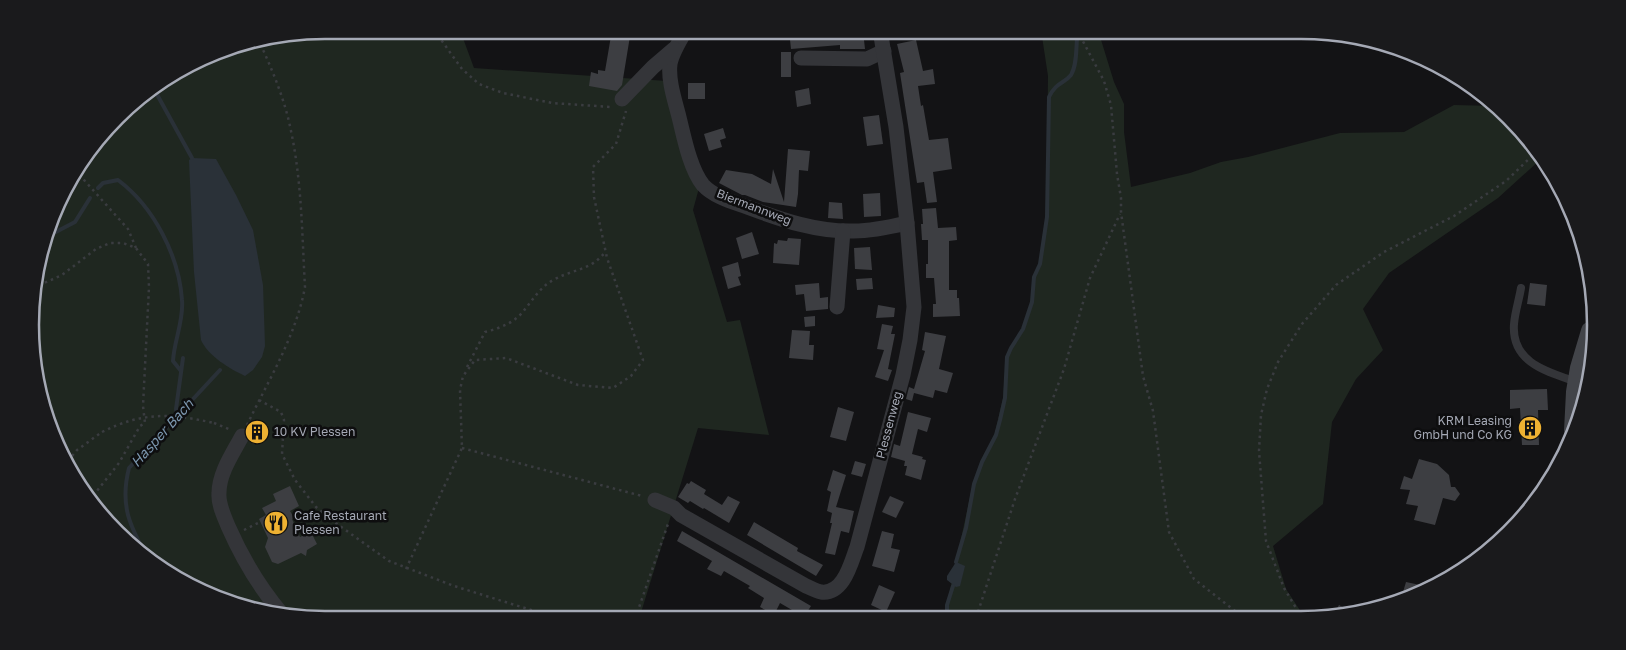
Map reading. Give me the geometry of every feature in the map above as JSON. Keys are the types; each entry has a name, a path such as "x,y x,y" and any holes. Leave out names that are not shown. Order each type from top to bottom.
{"main road":[{"path":"1576,404 1577,382 1587,342"}],"street":[{"path":"622,99 653,67 677,46 681,39"},
{"name":"Plessenweg","path":"655,500 674,508 681,515 806,586 820,592 836,587 849,570 857,547 910,340 914,307 896,127 882,39"},
{"name":"Biermannweg","path":"677,46 670,64 670,78 682,128 694,169 704,185 718,196 807,227 843,231 876,230 907,223"},
{"path":"801,58 868,59 884,51"},
{"path":"837,307 843,231"},
{"path":"242,436 221,476 219,494 222,512 253,576 277,607"}],"lane":[{"path":"1521,288 1514,325 1518,348 1534,365 1577,382"}],"path":[{"path":"441,39 462,68 479,84 503,94 552,103 610,108 622,99"},
{"path":"1082,39 1104,82 1111,105 1121,212 1141,367 1153,411 1169,532 1194,579 1235,611"},
{"path":"71,457 77,450 102,432 125,421 154,416 183,416 214,423 242,436 290,336 303,300 305,287 297,164 291,129 277,84 261,46"},
{"path":"463,376 475,360 506,358 578,385 613,388 631,376 643,360 606,251 594,197 593,168 616,144 634,88"},
{"path":"1298,611 1284,588 1266,541 1265,532 1259,451 1261,415 1267,389 1278,362 1302,324 1336,285 1384,252 1454,216 1506,181 1532,157"},
{"path":"81,176 128,229 136,248 148,264 149,288 143,406 145,423 140,426 119,463 94,494"},
{"path":"978,611 1015,499 1064,369 1090,278 1121,212"},
{"path":"42,284 62,275 96,249 110,243 124,243 136,248"},
{"path":"406,569 462,448 460,390 463,376 485,332 497,329 519,316 540,288 556,278 583,269 600,258 606,251"},
{"path":"259,400 281,412 284,420 282,454 295,480 316,507 389,561 454,586 534,611"},
{"path":"462,448 655,500"},
{"path":"638,611 674,508"},
{"path":"254,525 260,522"}],"shaded area":[{"path":"306,39 463,39 474,68 667,81 699,188 693,210 727,322 740,320 769,435 698,428 641,611 306,611 269,606 233,596 198,582 166,563 136,540 110,514 87,484 68,452 54,417 44,381 39,344 39,306 44,269 54,233 68,198 87,166 110,136 136,110 166,87 198,68 233,54 269,44"},
{"path":"1042,39 1101,39 1114,82 1124,104 1124,132 1131,187 1190,173 1221,162 1248,157 1340,133 1404,132 1454,105 1485,106 1516,136 1537,163 1498,198 1389,273 1363,309 1383,350 1356,379 1332,422 1323,504 1273,546 1286,589 1300,611 946,611 973,483 995,433 1003,398 1006,358 1022,329 1031,301 1034,276 1039,264 1046,217 1048,76"},
{"path":"192,158 216,159 253,230 263,285 265,346 262,357 253,370 245,376 214,357 201,340 194,272 189,160"},
{"path":"956,562 965,566 960,586 956,587 947,580 947,576"}],"building":[{"path":"610,39 630,39 622,85 617,91 589,86 591,72 598,74 598,70 605,71"},
{"path":"790,39 864,39 865,49 840,49 840,45 791,49"},
{"path":"916,40 923,71 933,69 935,84 918,86 929,140 948,138 952,169 933,172 937,202 927,203 924,182 917,183 900,73 904,72 897,44"},
{"path":"781,52 791,52 791,77 781,77"},
{"path":"688,83 705,83 705,99 688,99"},
{"path":"809,88 811,104 797,107 795,91"},
{"path":"879,115 883,144 867,146 863,117"},
{"path":"723,128 726,138 720,140 722,147 709,151 704,134"},
{"path":"788,149 810,151 808,171 799,170 796,207 763,202 742,195 719,183 726,170 752,174 771,184 773,169 784,202"},
{"path":"880,193 881,216 864,217 863,194"},
{"path":"829,202 842,203 843,219 828,218"},
{"path":"936,208 938,228 956,227 957,240 949,241 949,290 957,290 960,316 933,317 933,304 936,304 934,278 926,278 928,240 922,240 921,224 923,224 922,209"},
{"path":"752,232 759,254 742,259 736,238"},
{"path":"788,238 801,239 799,265 773,263 774,243 777,244 778,240 787,241"},
{"path":"870,247 872,270 855,269 854,248"},
{"path":"738,262 741,276 738,277 741,285 728,289 722,267"},
{"path":"872,278 873,289 857,290 856,279"},
{"path":"819,283 820,298 828,297 828,309 806,311 804,294 796,295 795,285"},
{"path":"1530,283 1547,285 1545,306 1527,304"},
{"path":"878,305 895,308 894,317 876,318"},
{"path":"815,316 815,326 805,327 804,317"},
{"path":"882,324 893,326 891,334 895,334 888,369 892,370 888,381 875,377 884,350 877,349"},
{"path":"792,330 810,331 809,345 814,345 813,360 789,358"},
{"path":"925,332 946,336 939,369 953,373 947,393 935,390 933,398 914,393 912,401 906,399 909,387 914,389 925,351 922,350"},
{"name":"KRM Leasing GmbH und Co KG","path":"1547,389 1548,410 1538,410 1539,445 1522,445 1520,408 1510,409 1510,390"},
{"path":"838,407 854,412 846,441 830,437"},
{"path":"908,412 931,418 927,432 918,429 912,454 923,457 922,459 926,460 921,480 905,475 907,466 904,466 905,461 891,457 894,444 900,446"},
{"path":"1419,459 1437,464 1449,475 1451,487 1455,487 1460,494 1455,501 1443,498 1435,525 1414,520 1418,506 1406,504 1410,490 1400,489 1404,476 1412,479"},
{"path":"855,461 866,464 862,477 851,474"},
{"path":"833,470 846,475 836,507 854,511 849,533 841,531 835,555 825,553 832,523 830,523 832,513 827,511 831,492 827,490"},
{"path":"691,481 706,490 704,494 722,505 728,496 740,502 729,523 704,508 690,501 688,503 678,497 687,483 689,484"},
{"path":"290,486 299,506 290,511 300,537 311,532 317,544 307,550 306,556 301,553 278,564 272,562 265,547 268,538 259,519 266,515 262,508 276,501 273,494"},
{"path":"890,496 904,502 896,518 882,512"},
{"path":"754,522 798,548 797,551 823,565 816,576 747,535"},
{"path":"682,531 811,606 808,611 794,611 780,603 776,611 767,611 760,607 764,598 748,588 750,586 724,571 721,576 707,569 712,561 677,541"},
{"path":"882,531 894,534 891,548 900,550 894,572 872,566"},
{"path":"1406,582 1420,585 1420,585 1403,592"},
{"path":"879,585 895,592 886,611 871,605"}],"waterway":[{"path":"956,562 966,528 974,484 982,462 996,435 1000,420 1005,398 1007,357 1023,329 1032,302 1034,277 1040,264 1047,217 1049,97 1054,88 1068,78 1073,71 1077,39"},
{"name":"Hasper Bach","path":"157,94 192,158"},
{"path":"98,188 103,183 118,180 131,191 153,218 170,250 176,266 182,300 182,315 173,361 181,371"},
{"path":"54,233 75,222 90,198"},
{"path":"177,416 176,409 183,358"},
{"name":"Hasper Bach","path":"140,543 128,517 126,506 125,494 129,468 220,370"},
{"path":"947,611 953,586"}],"place":[{"name":"KRM Leasing GmbH und Co KG","path":"1530,428"},
{"name":"10 KV Plessen","path":"257,432"},
{"name":"Cafe Restaurant Plessen","path":"276,523"}]}
